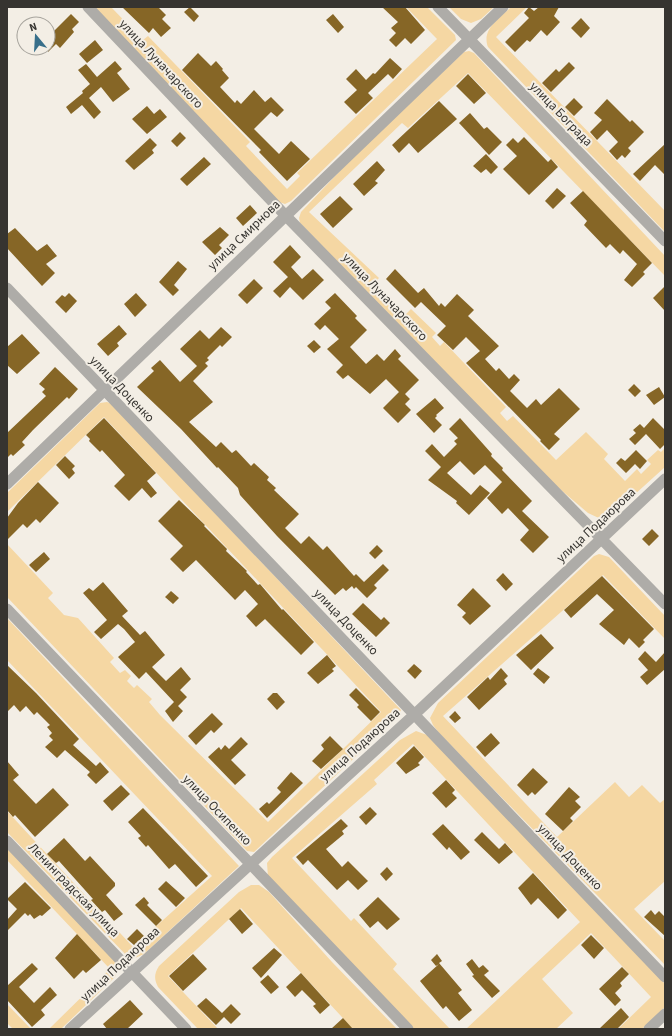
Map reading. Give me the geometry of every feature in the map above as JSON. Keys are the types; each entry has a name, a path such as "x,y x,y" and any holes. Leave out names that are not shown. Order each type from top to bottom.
{"street":[{"name":"улица Луначарского","path":"88,7 285,215 665,604"},
{"name":"улица Бограда","path":"438,7 665,241"},
{"name":"улица Смирнова","path":"7,484 503,7"},
{"name":"улица Доценко","path":"7,288 665,977"},
{"name":"улица Подаюрова","path":"70,1029 415,714 665,479"},
{"name":"улица Осипенко","path":"7,609 408,1029"},
{"name":"Ленинградская улица","path":"7,841 186,1029"},
{"path":"649,1029 665,1014"}],"shaded area":[{"path":"94,7 111,7 143,40 148,36 250,142 246,146 287,189 300,176 297,173 437,39 406,7 427,7 455,35 456,40 291,201 285,204 279,202"},
{"path":"449,7 494,7 481,19 471,23 461,19"},
{"path":"511,7 527,7 496,37 665,211 665,232 488,47 487,35 489,29"},
{"path":"469,51 474,53 665,256 665,276 468,73 408,128 402,123 309,212 379,278 374,283 406,314 411,309 436,333 432,337 440,346 444,342 506,407 500,413 507,421 513,416 556,460 586,432 608,454 604,459 625,481 637,469 641,474 651,464 647,460 658,450 661,452 665,448 665,467 612,515 603,520 588,513 554,484 300,223 299,218 301,212 357,153 464,52"},
{"path":"107,402 112,404 401,710 397,718 254,852 247,851 7,597 7,544 53,593 48,598 64,615 78,618 114,658 110,662 120,673 125,670 131,676 127,681 134,688 137,685 152,699 149,702 160,715 268,822 381,712 104,417 7,512 7,493 100,403"},
{"path":"599,554 609,557 665,616 665,639 603,575 443,716 557,837 615,782 629,797 642,785 660,803 665,799 665,881 634,909 665,941 665,965 439,733 430,718 438,703 594,556"},
{"path":"7,618 239,866 144,954 133,959 128,957 7,832 7,811 133,947 212,876 7,660"},
{"path":"416,731 430,736 665,984 665,1007 642,1029 618,1029 651,997 591,933 542,979 573,1013 556,1029 466,1029 580,922 413,744 374,780 377,784 292,858 351,921 354,918 397,964 393,969 450,1029 410,1029 268,877 267,863 272,857 400,740"},
{"path":"7,848 114,960 117,966 115,977 61,1029 49,1029 110,969 7,860"},
{"path":"251,885 259,885 269,892 332,962 397,1029 353,1029 241,908 168,976 218,1029 198,1029 158,987 155,974 159,966 239,892"},
{"path":"7,1004 31,1029 13,1029 7,1023"}],"building":[{"path":"122,7 158,7 166,15 162,19 171,28 161,37 153,28 149,33"},
{"path":"190,7 199,16 194,22 184,12"},
{"path":"382,7 405,7 425,30 411,44 405,38 396,47 389,40 396,33 391,28 398,22"},
{"path":"529,7 534,11 539,7 559,7 554,16 560,22 547,36 541,30 530,42 527,40 515,52 505,42 529,18 524,13"},
{"path":"71,14 79,22 72,29 74,32 60,48 56,44 56,29"},
{"path":"333,14 344,27 338,33 326,20"},
{"path":"581,18 590,28 581,38 571,28"},
{"path":"95,40 103,50 87,63 79,54"},
{"path":"198,53 211,66 216,61 223,69 222,70 229,78 220,87 235,103 237,100 241,104 254,90 265,102 271,97 284,110 277,117 271,112 254,129 279,154 291,141 310,159 287,181 259,152 261,150 182,70"},
{"path":"390,58 402,69 393,79 388,74 368,93 373,98 356,114 344,102 357,90 346,79 356,69 366,80 373,73 375,74"},
{"path":"115,61 122,69 117,73 130,89 113,102 101,87 89,98 101,112 94,119 82,105 71,114 66,107 83,93 82,91 90,84 78,70 86,64 97,77"},
{"path":"569,62 575,68 551,92 542,83 556,69 559,72"},
{"path":"468,74 486,93 474,104 456,86"},
{"path":"574,98 583,107 574,116 565,107"},
{"path":"607,99 630,122 632,120 644,132 628,148 631,151 625,158 622,155 617,160 609,151 618,142 607,130 597,140 590,132 602,120 594,113"},
{"path":"439,101 457,119 418,153 409,143 399,153 392,145"},
{"path":"147,106 154,114 160,109 167,117 147,134 132,119"},
{"path":"470,113 484,129 487,127 502,142 489,155 459,123"},
{"path":"180,132 186,138 177,147 171,141"},
{"path":"524,137 548,162 551,159 558,167 529,195 503,169 517,156 506,145 513,138 518,143"},
{"path":"150,138 157,145 152,150 154,153 134,170 125,161"},
{"path":"665,144 665,175 655,165 640,181 633,174"},
{"path":"486,154 498,167 491,174 486,169 481,173 473,166"},
{"path":"204,157 211,164 187,186 180,179"},
{"path":"377,161 385,170 375,181 378,183 364,196 353,184"},
{"path":"557,188 566,196 553,209 545,201"},
{"path":"583,191 652,263 643,272 645,274 632,287 624,280 637,264 623,250 620,254 610,244 606,248 584,225 587,221 570,203"},
{"path":"340,196 353,209 333,228 320,214"},
{"path":"250,205 257,213 243,226 236,218"},
{"path":"220,227 229,235 219,245 222,248 215,255 202,242"},
{"path":"15,228 37,251 47,244 57,256 46,264 55,273 42,286 7,248 7,234"},
{"path":"290,245 301,257 291,267 302,279 313,269 324,280 303,300 290,287 280,298 273,291 288,277 273,262"},
{"path":"178,261 187,269 174,285 179,290 173,296 159,282"},
{"path":"395,269 418,293 424,288 439,306 441,303 445,307 457,294 474,310 468,316 499,346 485,359 496,371 499,368 509,379 514,374 520,380 510,391 527,408 536,399 541,405 559,388 580,409 554,434 560,439 549,450 466,363 480,351 466,337 453,350 437,335 446,326 421,302 415,308 386,279"},
{"path":"254,279 263,288 247,304 238,295"},
{"path":"665,286 665,311 653,298"},
{"path":"69,293 77,301 66,313 55,302 62,295 65,297"},
{"path":"136,293 147,305 135,317 124,304"},
{"path":"335,293 357,316 355,318 367,330 350,347 366,364 377,354 384,361 395,349 401,356 398,359 419,380 405,394 410,399 405,404 411,410 398,423 383,408 399,392 386,379 370,394 348,375 343,379 336,372 343,365 327,349 339,339 325,325 320,330 314,324 331,308 325,302"},
{"path":"119,325 127,334 117,343 119,346 108,356 97,344"},
{"path":"221,327 232,337 222,347 220,345 207,358 209,360 205,363 208,366 193,381 213,402 189,422 216,447 221,442 232,453 236,450 251,466 254,463 269,477 267,480 276,488 274,490 299,514 285,528 301,544 309,536 323,550 327,546 354,576 356,574 364,582 383,564 389,570 374,585 377,588 367,598 356,587 354,589 352,586 346,591 343,588 335,595 277,536 240,495 238,488 218,467 217,468 181,429 137,387 154,371 151,368 160,360 180,382 197,366 180,349 200,330 209,339"},
{"path":"22,334 40,353 17,374 7,365 7,347"},
{"path":"314,340 321,347 314,353 307,346"},
{"path":"55,367 78,389 69,399 67,397 33,430 22,442 25,445 13,456 11,454 7,458 7,433 46,396 42,392 45,389 39,384"},
{"path":"634,384 641,391 635,397 628,390"},
{"path":"659,387 665,397 654,405 646,395"},
{"path":"435,398 444,408 436,415 437,416 435,418 442,425 434,433 416,414"},
{"path":"104,418 156,473 147,481 157,493 151,498 142,488 129,501 114,486 125,475 102,450 100,452 89,441 90,439 86,435"},
{"path":"460,418 492,454 491,456 503,468 502,470 532,501 522,511 549,537 533,553 520,540 529,530 508,508 502,514 487,498 502,482 485,465 474,475 460,461 447,473 471,495 480,485 490,493 469,515 456,503 457,501 428,480 441,467 425,451 432,444 444,457 457,444 454,441 458,438 449,429"},
{"path":"653,418 665,430 665,444 660,449 646,434 635,445 629,439 636,433 633,430 640,424 644,428"},
{"path":"636,450 647,461 640,469 635,464 626,473 616,463 621,458 625,461"},
{"path":"65,456 75,466 72,469 75,473 69,479 56,465"},
{"path":"38,482 59,503 40,523 36,519 27,528 23,524 7,540 7,518 18,503"},
{"path":"179,500 205,525 204,526 227,549 226,551 247,571 246,572 258,585 260,584 282,610 283,609 314,642 301,655 265,619 256,627 246,616 258,604 245,590 235,600 196,560 183,572 170,559 183,546 158,521"},
{"path":"652,529 659,536 649,546 642,539"},
{"path":"377,545 383,551 375,559 369,553"},
{"path":"44,552 50,559 36,572 29,565"},
{"path":"503,573 513,584 506,591 496,580"},
{"path":"602,576 654,629 643,640 645,642 639,648 629,638 624,645 599,624 614,610 597,594 571,618 564,610"},
{"path":"103,582 128,611 122,616 140,635 145,631 165,655 152,667 166,681 181,667 191,679 180,690 187,697 178,706 183,711 173,722 165,711 174,702 146,672 139,679 118,657 135,642 124,629 118,624 101,639 94,632 107,620 83,593 89,588 93,591"},
{"path":"473,588 491,606 470,625 462,617 466,613 457,605"},
{"path":"171,591 179,598 173,604 165,597"},
{"path":"363,603 381,620 384,617 390,623 376,637 352,614"},
{"path":"541,634 554,648 531,670 516,655"},
{"path":"645,651 656,662 665,652 665,669 647,685 640,677 648,670 638,659"},
{"path":"327,655 336,666 332,669 334,671 318,684 307,673"},
{"path":"414,664 422,671 415,679 407,671"},
{"path":"7,665 36,693 79,739 73,745 96,766 100,762 109,772 96,784 87,775 90,772 65,750 57,758 45,747 53,740 49,736 52,733 47,727 50,725 37,712 34,715 26,706 20,712 14,705 7,712"},
{"path":"501,668 508,676 504,680 507,684 479,710 467,697 488,677 490,680"},
{"path":"538,668 550,677 544,684 533,674"},
{"path":"356,688 380,712 371,721 357,707 359,705 349,695"},
{"path":"273,693 277,693 285,702 277,710 267,699"},
{"path":"455,711 461,718 455,723 449,717"},
{"path":"212,713 223,724 214,733 211,730 196,745 188,736"},
{"path":"491,733 500,743 485,757 476,747"},
{"path":"330,736 343,749 321,769 312,761 324,749 321,745"},
{"path":"241,737 248,744 231,760 246,775 235,785 208,757 219,747 221,750 225,745 229,749"},
{"path":"414,746 424,757 418,763 420,765 406,774 396,763"},
{"path":"7,761 19,775 13,780 36,804 53,788 69,805 35,837 15,815 13,817 7,810"},
{"path":"533,768 548,782 535,795 532,792 528,796 517,785"},
{"path":"291,772 303,783 267,818 259,809 267,802 269,804 281,792 277,788"},
{"path":"446,780 455,790 452,793 457,798 446,808 432,793"},
{"path":"121,785 130,794 112,811 103,801"},
{"path":"569,787 580,797 575,801 581,807 570,818 573,821 563,831 545,814"},
{"path":"370,807 377,814 366,825 359,817"},
{"path":"143,808 208,876 196,887 175,864 169,869 148,845 146,847 138,838 141,836 128,822"},
{"path":"341,819 348,826 342,831 344,834 326,849 342,867 348,861 368,881 358,890 348,880 337,890 308,860 303,865 296,857"},
{"path":"443,824 470,852 461,860 449,847 447,850 432,834"},
{"path":"482,832 499,849 505,843 513,852 499,864 474,840"},
{"path":"64,838 85,861 90,856 115,883 115,886 106,895 123,914 114,921 105,910 102,912 91,900 93,899 59,861 56,863 47,854"},
{"path":"387,867 393,874 386,881 380,874"},
{"path":"533,873 567,910 558,919 538,898 531,905 518,888"},
{"path":"166,881 185,898 176,907 158,889"},
{"path":"25,882 51,908 42,916 40,915 34,919 30,914 28,916 25,913 7,931 7,920 17,909 7,899"},
{"path":"144,897 149,903 147,905 162,920 156,926 135,905"},
{"path":"378,897 400,919 387,930 378,921 370,928 359,915"},
{"path":"240,909 253,924 242,934 229,919"},
{"path":"651,910 655,915 659,911 665,917 665,936 644,917"},
{"path":"137,929 144,936 134,945 127,939"},
{"path":"77,934 101,960 86,973 83,970 74,979 55,958"},
{"path":"591,935 604,948 594,959 581,945"},
{"path":"274,948 282,955 261,978 252,968"},
{"path":"193,954 207,969 183,991 169,976"},
{"path":"437,954 442,961 439,963 462,990 458,993 472,1010 459,1021 446,1006 443,1009 420,981 439,964 436,966 431,960"},
{"path":"472,959 479,968 483,965 489,971 484,975 500,991 492,998 472,976 474,975 466,964"},
{"path":"32,963 38,969 19,987 34,1003 50,987 57,995 41,1010 45,1015 32,1027 7,1000 7,986"},
{"path":"622,967 629,974 620,983 622,986 615,993 621,1000 615,1006 599,989"},
{"path":"301,973 330,1005 320,1014 313,1006 316,1004 302,990 295,997 286,987"},
{"path":"268,975 279,987 271,994 260,982"},
{"path":"206,998 222,1013 231,1004 241,1014 231,1024 224,1017 216,1025 197,1006"},
{"path":"130,1000 143,1014 127,1029 107,1029 103,1024"},
{"path":"621,1008 629,1017 617,1029 599,1029"},
{"path":"343,1018 353,1029 331,1029"}]}
